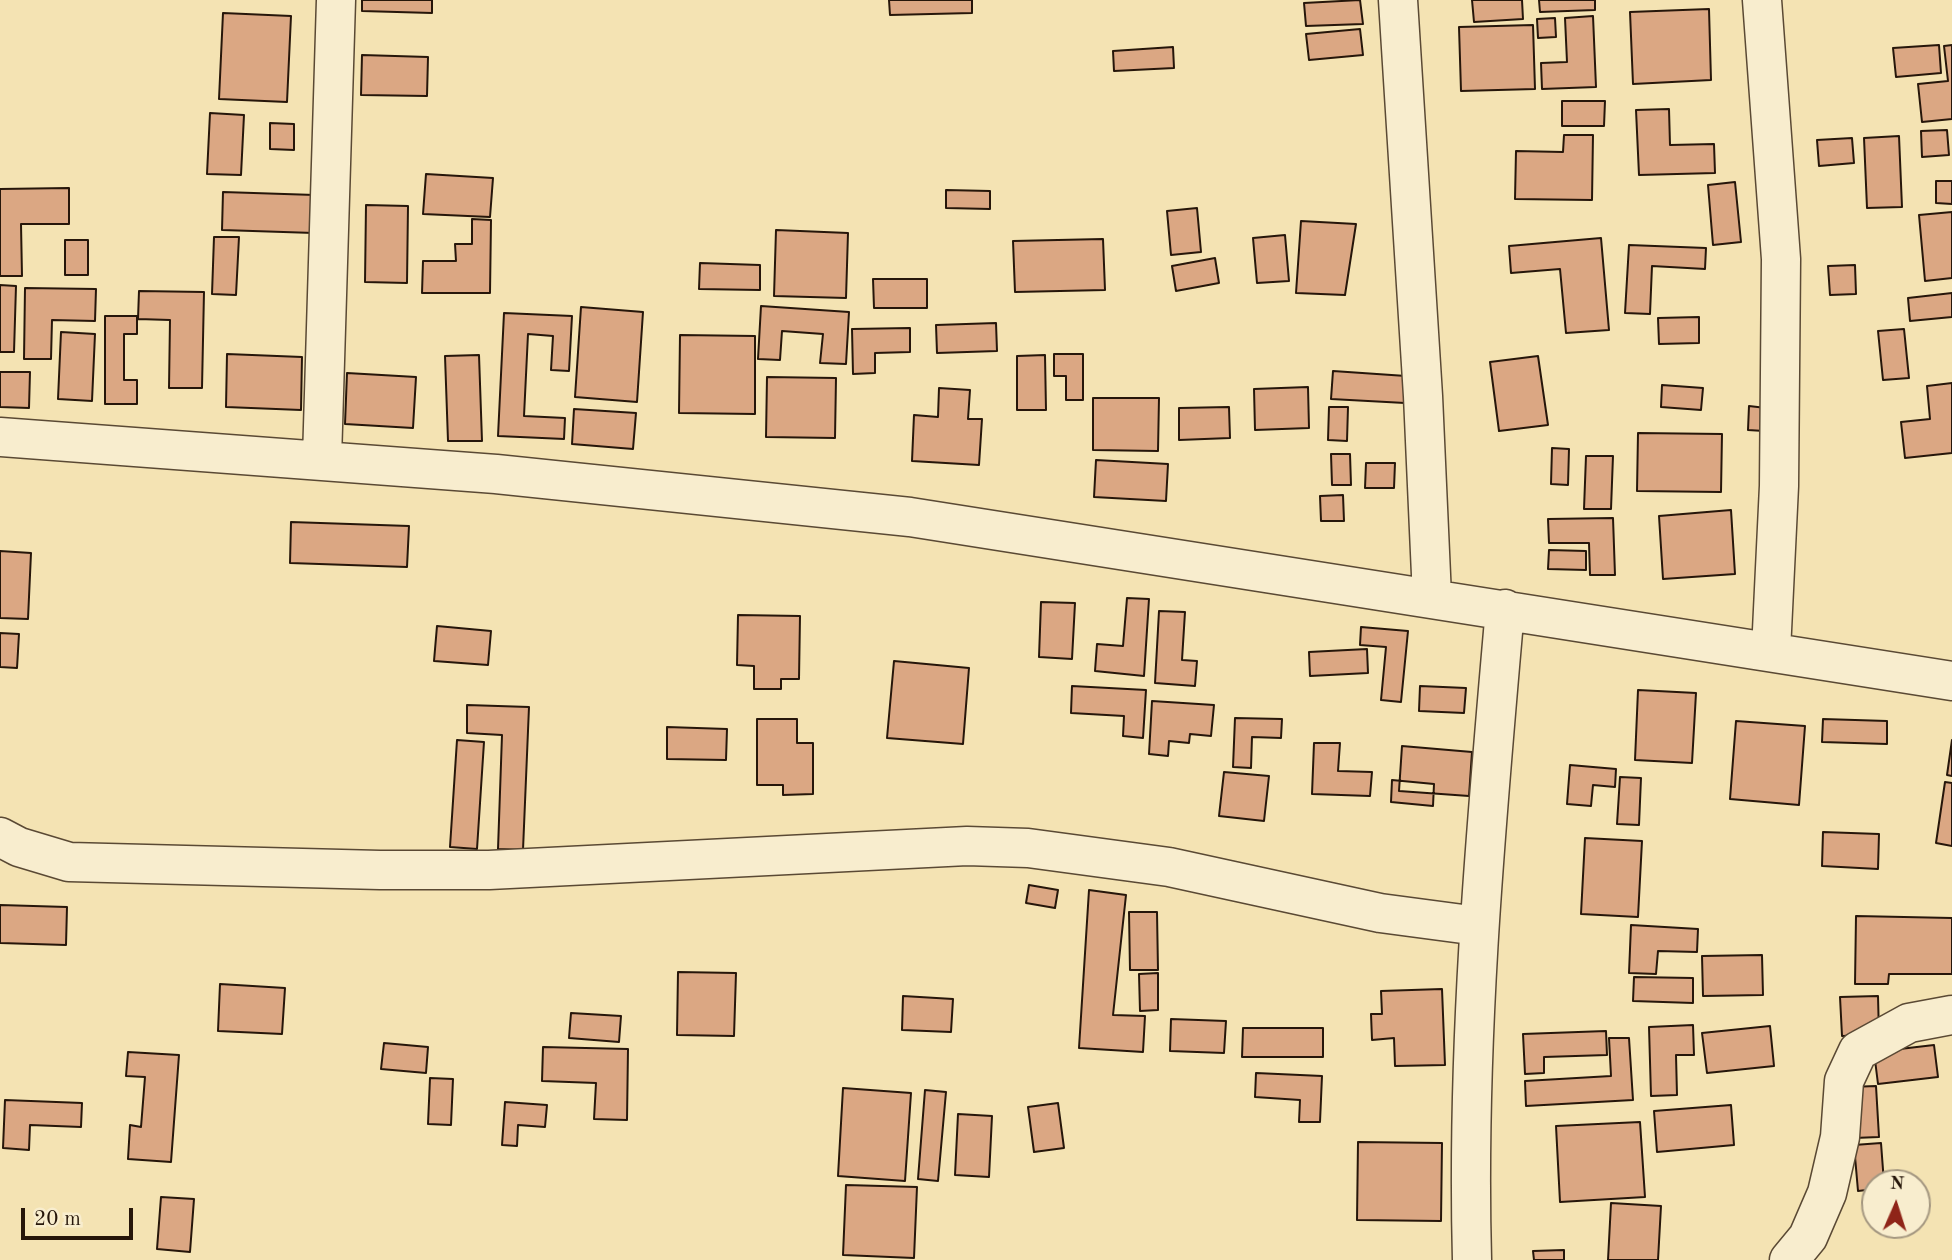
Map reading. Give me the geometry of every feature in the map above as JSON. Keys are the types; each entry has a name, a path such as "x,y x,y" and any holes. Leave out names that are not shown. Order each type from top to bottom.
{"street":[{"path":"322,460 336,0"},
{"path":"1398,0 1421,356 1432,597"},
{"path":"1762,0 1781,259 1779,486 1771,651"},
{"path":"0,437 496,474 910,517 1432,597 1952,681"},
{"path":"1472,1260 1478,926 1504,609"},
{"path":"0,837 19,847 69,862 380,870 515,869 967,846 1028,848 1169,867 1380,913 1478,926"},
{"path":"1790,1260 1808,1237 1827,1193 1840,1137 1844,1081 1858,1051 1909,1023 1952,1015"}],"building":[{"path":"362,0 432,0 432,13 362,11"},
{"path":"889,0 972,0 972,13 890,15"},
{"path":"1360,0 1363,24 1306,26 1304,3"},
{"path":"1472,0 1522,0 1523,19 1474,22"},
{"path":"1539,0 1595,0 1595,10 1540,12"},
{"path":"1709,9 1711,80 1633,84 1630,12"},
{"path":"223,13 291,16 287,102 219,99"},
{"path":"1593,16 1596,87 1542,89 1541,63 1567,62 1565,18"},
{"path":"1555,18 1556,37 1538,38 1537,19"},
{"path":"1533,25 1535,89 1461,91 1459,27"},
{"path":"1360,29 1363,55 1309,60 1306,34"},
{"path":"1939,45 1941,73 1896,77 1893,48"},
{"path":"1952,45 1952,119 1922,122 1918,84 1948,81 1944,46"},
{"path":"1173,47 1174,68 1114,71 1113,51"},
{"path":"362,55 428,57 427,96 361,95"},
{"path":"1562,101 1605,101 1604,126 1562,126"},
{"path":"1669,109 1670,145 1714,144 1715,173 1639,175 1636,110"},
{"path":"210,113 244,115 241,175 207,174"},
{"path":"270,123 294,124 294,150 270,149"},
{"path":"1947,130 1949,155 1922,157 1921,131"},
{"path":"1564,135 1593,135 1592,200 1515,199 1516,151 1563,152"},
{"path":"1899,136 1902,207 1867,208 1864,138"},
{"path":"1852,138 1854,163 1819,166 1817,140"},
{"path":"426,174 493,178 490,217 423,214"},
{"path":"1936,181 1952,181 1952,204 1936,203"},
{"path":"1735,182 1741,242 1713,245 1708,185"},
{"path":"69,188 69,224 21,224 22,276 0,276 0,189"},
{"path":"946,190 990,191 990,209 946,208"},
{"path":"223,192 315,195 314,233 222,230"},
{"path":"366,205 408,206 407,283 365,282"},
{"path":"1197,208 1201,252 1171,255 1167,211"},
{"path":"1952,212 1952,278 1925,281 1919,215"},
{"path":"472,219 491,220 490,293 422,293 423,261 456,261 455,244 472,244"},
{"path":"1301,221 1356,224 1345,295 1296,293"},
{"path":"776,230 848,233 846,298 774,296"},
{"path":"1285,235 1289,281 1257,283 1253,238"},
{"path":"214,237 239,237 236,295 212,294"},
{"path":"1601,238 1609,330 1566,333 1560,269 1511,273 1509,246"},
{"path":"1103,239 1105,290 1015,292 1013,241"},
{"path":"65,240 88,240 88,275 65,275"},
{"path":"1629,245 1706,248 1705,269 1652,266 1650,314 1625,313"},
{"path":"1215,258 1219,283 1176,291 1172,266"},
{"path":"700,263 760,265 760,290 699,289"},
{"path":"1855,265 1856,294 1830,295 1828,266"},
{"path":"873,279 927,279 927,308 874,308"},
{"path":"0,285 16,286 14,352 0,352"},
{"path":"25,288 96,289 95,321 52,320 51,359 24,359"},
{"path":"139,291 204,292 202,388 169,388 170,320 138,319"},
{"path":"1952,293 1952,317 1910,321 1908,298"},
{"path":"761,306 849,312 846,364 820,363 823,334 782,331 780,360 758,359"},
{"path":"581,307 643,312 637,402 575,397"},
{"path":"504,313 572,316 569,371 551,370 553,336 528,334 524,416 565,418 564,439 498,436"},
{"path":"105,316 137,316 137,334 124,334 124,380 137,380 137,404 105,404"},
{"path":"1699,317 1699,343 1659,344 1658,318"},
{"path":"996,323 997,351 937,353 936,325"},
{"path":"910,328 910,352 875,353 875,373 853,374 852,329"},
{"path":"1904,329 1909,378 1883,380 1878,331"},
{"path":"61,332 95,334 92,401 58,399"},
{"path":"680,335 755,336 755,414 679,413"},
{"path":"227,354 302,357 301,410 226,407"},
{"path":"1054,354 1083,354 1083,400 1066,400 1066,376 1054,376"},
{"path":"479,355 482,441 448,441 445,356"},
{"path":"1045,355 1046,410 1017,410 1017,356"},
{"path":"1538,356 1548,425 1499,431 1490,362"},
{"path":"1333,371 1406,376 1405,403 1331,399"},
{"path":"0,372 30,372 29,408 0,407"},
{"path":"347,373 416,377 413,428 345,424"},
{"path":"767,377 836,378 835,438 766,437"},
{"path":"1952,383 1952,453 1905,458 1901,422 1930,419 1927,386"},
{"path":"1662,385 1703,388 1701,410 1661,407"},
{"path":"1308,387 1309,428 1255,430 1254,389"},
{"path":"939,388 970,390 968,419 982,419 979,465 912,461 914,415 938,417"},
{"path":"1093,398 1159,398 1158,451 1093,450"},
{"path":"1749,406 1766,408 1764,431 1748,430"},
{"path":"1229,407 1230,438 1179,440 1179,408"},
{"path":"1329,407 1348,407 1347,441 1328,440"},
{"path":"574,409 636,413 633,449 572,444"},
{"path":"1638,433 1722,434 1721,492 1637,491"},
{"path":"1552,448 1569,449 1568,485 1551,484"},
{"path":"1331,454 1350,454 1351,485 1332,485"},
{"path":"1586,456 1613,456 1611,509 1584,509"},
{"path":"1096,460 1168,464 1166,501 1094,497"},
{"path":"1366,463 1395,463 1394,488 1365,488"},
{"path":"1343,495 1344,521 1321,521 1320,496"},
{"path":"1731,510 1735,574 1663,579 1659,516"},
{"path":"1613,518 1615,575 1590,575 1589,543 1549,543 1548,519"},
{"path":"291,522 409,526 407,567 290,563"},
{"path":"1549,550 1586,551 1586,570 1548,569"},
{"path":"0,551 31,553 28,619 0,618"},
{"path":"1127,598 1149,599 1144,676 1095,671 1097,644 1123,646"},
{"path":"1041,602 1075,603 1072,659 1039,657"},
{"path":"1159,611 1185,612 1182,660 1197,661 1195,686 1155,683"},
{"path":"738,615 800,616 799,679 781,679 781,689 754,689 754,666 737,665"},
{"path":"437,626 491,631 488,665 434,661"},
{"path":"1361,627 1408,631 1401,702 1381,700 1386,647 1360,645"},
{"path":"0,633 19,634 17,668 0,667"},
{"path":"1367,649 1368,673 1310,676 1309,652"},
{"path":"894,661 969,668 963,744 887,738"},
{"path":"1072,686 1146,690 1143,738 1123,736 1124,716 1071,713"},
{"path":"1420,686 1466,688 1464,713 1419,711"},
{"path":"1638,690 1696,693 1692,763 1635,760"},
{"path":"1152,701 1214,705 1211,736 1190,734 1189,743 1169,741 1168,756 1149,754"},
{"path":"467,705 529,707 523,850 498,849 502,735 467,733"},
{"path":"1235,718 1282,719 1281,738 1252,737 1251,768 1233,767"},
{"path":"757,719 797,719 797,743 813,743 813,794 783,795 783,785 757,785"},
{"path":"1823,719 1887,721 1887,744 1822,742"},
{"path":"1736,721 1805,726 1799,805 1730,799"},
{"path":"667,727 727,729 726,760 667,759"},
{"path":"457,740 484,742 477,849 450,847"},
{"path":"1952,740 1952,776 1947,775"},
{"path":"1314,743 1340,743 1338,771 1372,772 1370,796 1312,794"},
{"path":"1402,746 1472,752 1469,796 1399,791"},
{"path":"1570,765 1616,769 1615,787 1593,785 1591,806 1567,804"},
{"path":"1224,772 1269,776 1264,821 1219,816"},
{"path":"1620,777 1641,778 1639,825 1617,824"},
{"path":"1392,780 1434,784 1433,806 1391,802"},
{"path":"1945,782 1952,783 1952,846 1936,843"},
{"path":"1823,832 1879,834 1878,869 1822,866"},
{"path":"1585,838 1642,841 1638,917 1581,914"},
{"path":"1029,885 1058,890 1055,908 1026,903"},
{"path":"1089,890 1126,895 1113,1015 1145,1016 1143,1052 1079,1048"},
{"path":"0,905 67,907 66,945 0,943"},
{"path":"1129,912 1157,912 1158,970 1130,970"},
{"path":"1856,916 1952,918 1952,974 1889,974 1888,984 1855,984"},
{"path":"1631,925 1698,929 1697,952 1658,951 1656,974 1629,973"},
{"path":"1762,955 1763,995 1703,996 1702,956"},
{"path":"678,972 736,973 734,1036 677,1035"},
{"path":"1158,973 1158,1010 1140,1011 1139,974"},
{"path":"1634,977 1693,978 1693,1003 1633,1001"},
{"path":"220,984 285,988 282,1034 218,1031"},
{"path":"1442,989 1445,1065 1395,1066 1394,1038 1372,1040 1371,1014 1382,1014 1381,991"},
{"path":"903,996 953,999 951,1032 902,1030"},
{"path":"1878,996 1879,1035 1842,1036 1840,997"},
{"path":"571,1013 621,1016 619,1042 569,1038"},
{"path":"1171,1019 1226,1021 1224,1053 1170,1051"},
{"path":"1693,1025 1694,1055 1676,1055 1677,1095 1651,1096 1649,1027"},
{"path":"1770,1026 1774,1066 1707,1073 1702,1033"},
{"path":"1243,1028 1323,1028 1323,1057 1242,1057"},
{"path":"1606,1031 1607,1055 1544,1057 1544,1073 1525,1074 1523,1034"},
{"path":"1609,1038 1629,1038 1633,1100 1526,1106 1525,1081 1611,1076"},
{"path":"384,1043 428,1047 426,1073 381,1069"},
{"path":"1934,1045 1938,1077 1878,1084 1874,1052"},
{"path":"543,1047 628,1049 627,1120 594,1119 596,1083 542,1081"},
{"path":"128,1052 179,1055 171,1162 128,1159 130,1125 141,1127 145,1077 126,1076"},
{"path":"1256,1073 1322,1076 1320,1122 1299,1122 1300,1100 1255,1097"},
{"path":"430,1078 453,1079 451,1125 428,1124"},
{"path":"1876,1086 1879,1137 1854,1138 1850,1087"},
{"path":"843,1088 911,1093 905,1181 838,1176"},
{"path":"925,1090 946,1092 938,1181 918,1179"},
{"path":"5,1100 82,1103 81,1127 30,1125 29,1150 3,1148"},
{"path":"505,1102 547,1105 545,1127 518,1125 517,1146 502,1145"},
{"path":"1058,1103 1064,1148 1034,1152 1028,1107"},
{"path":"1731,1105 1734,1145 1657,1152 1654,1111"},
{"path":"958,1114 992,1116 989,1177 955,1175"},
{"path":"1640,1122 1645,1197 1560,1202 1556,1126"},
{"path":"1358,1142 1442,1143 1441,1221 1357,1220"},
{"path":"1881,1143 1883,1169 1861,1169 1861,1191 1858,1191 1854,1145"},
{"path":"846,1185 917,1187 914,1258 843,1255"},
{"path":"161,1197 194,1199 190,1252 157,1249"},
{"path":"1611,1203 1661,1206 1658,1260 1608,1260"},
{"path":"1564,1250 1564,1260 1534,1260 1533,1251"}]}
